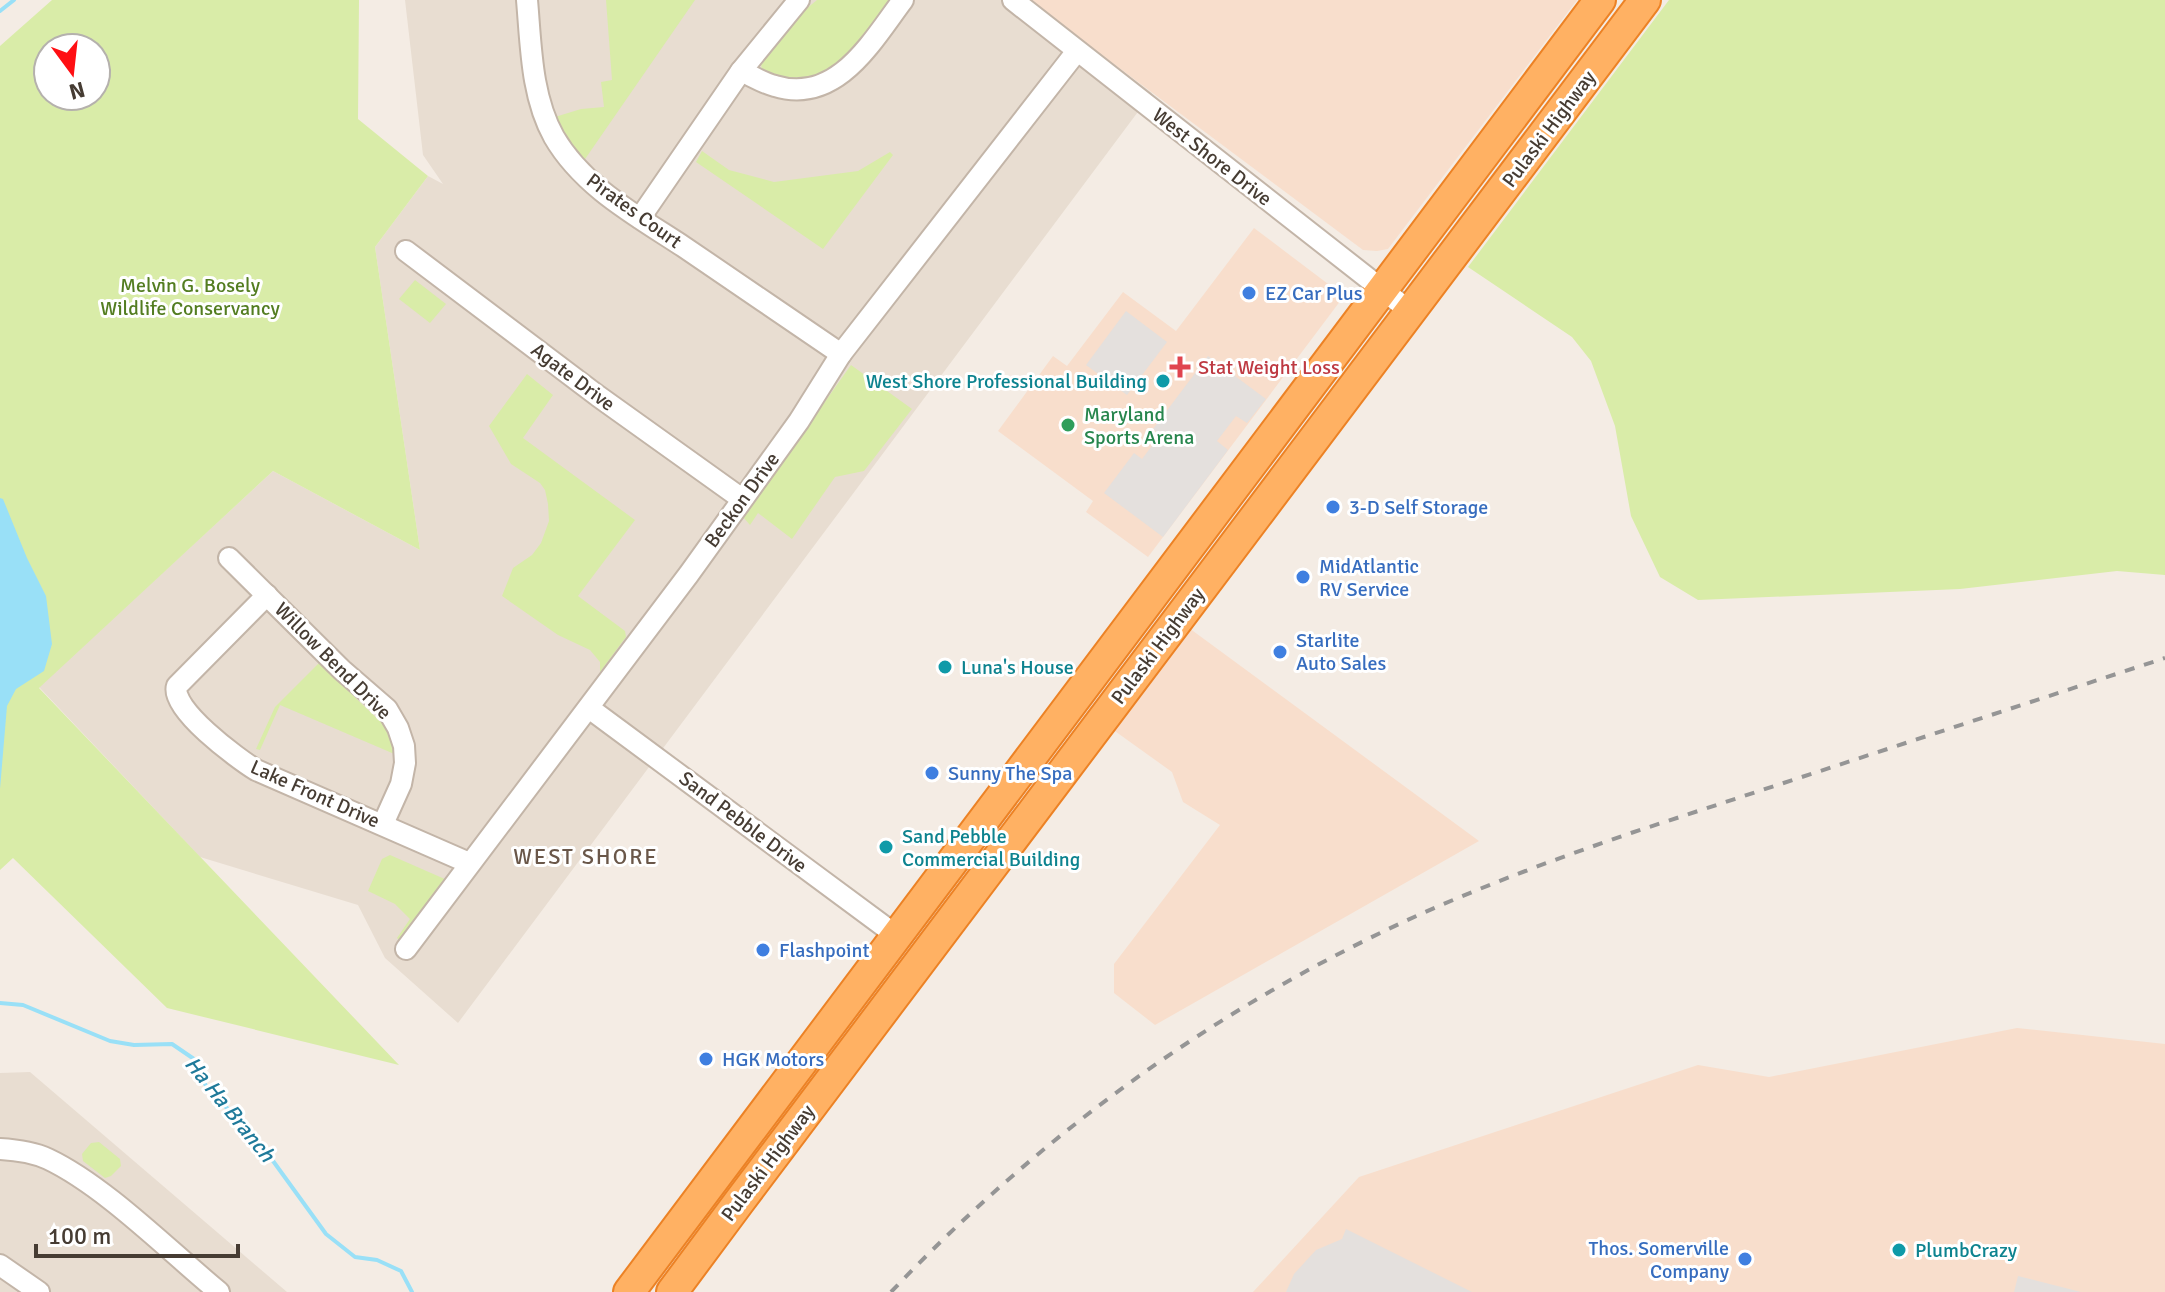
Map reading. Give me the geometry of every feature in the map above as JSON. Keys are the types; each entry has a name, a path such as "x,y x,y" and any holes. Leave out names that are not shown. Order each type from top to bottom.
{"highway":[{"name":"Pulaski Highway","path":"629,1292 1600,0"},
{"name":"Pulaski Highway","path":"672,1292 922,956 1645,0"}],"street":[{"name":"Pirates Court","path":"527,0 541,105 553,135 582,173 602,192 841,354"},
{"path":"640,218 741,71 799,0"},
{"path":"741,71 773,86 792,90 810,88 837,78 853,66 903,0"},
{"name":"West Shore Drive","path":"1013,0 1411,312"},
{"name":"Beckon Drive","path":"406,949 589,708 742,499 799,421 841,354 1077,51"},
{"name":"Agate Drive","path":"406,251 598,396 742,499"},
{"name":"Willow Bend Drive","path":"229,558 342,670 387,709 398,728 405,763 401,784 383,824"},
{"name":"Lake Front Drive","path":"267,595 177,686 176,699 243,762 351,813 469,863"},
{"name":"Sand Pebble Drive","path":"589,708 897,936"},
{"path":"0,1149 37,1155 78,1177 219,1292"},
{"path":"0,1265 39,1292"}],"shaded area":[{"path":"405,0 1028,0 1152,93 458,1023 385,958 358,905 200,857 39,687 273,471 420,550 375,247 428,176 443,184 423,155"},
{"path":"1028,0 1577,0 1388,249 1377,251 1363,250"},
{"path":"1254,228 1344,296 1148,557 1086,512 1093,501 998,431 1053,356 1067,366 1123,292 1176,331"},
{"path":"1126,311 1167,342 1127,395 1086,365"},
{"path":"1208,356 1266,399 1247,423 1236,416 1217,441 1228,450 1163,537 1104,493 1134,453 1142,459 1160,435 1153,429"},
{"path":"1189,628 1479,841 1155,1025 1114,993 1114,964 1220,825 1183,802 1172,772 1112,729"},
{"path":"2017,1028 2165,1044 2165,1292 1253,1292 1359,1177 1698,1065 1769,1077"},
{"path":"30,1072 287,1292 0,1292 0,1073"},
{"path":"1346,1229 1472,1292 1286,1292 1294,1274 1316,1250 1342,1239"},
{"path":"2018,1276 2081,1292 2014,1292"}],"green space":[{"name":"Melvin G. Bosely Wildlife Conservancy","path":"52,0 359,0 358,119 428,176 375,247 420,550 273,471 39,688 399,1065 167,1008 13,858 0,870 0,46"},
{"path":"606,0 695,0 583,162 568,143 555,117 581,109 604,107 601,82 612,80"},
{"path":"817,0 895,0 849,62 809,84 763,76 761,64 767,55 793,22"},
{"path":"1669,0 2165,0 2165,575 2117,571 1960,589 1698,600 1660,577 1631,516 1615,426 1591,361 1572,337 1468,267"},
{"path":"702,151 729,170 774,182 858,171 890,152 893,155 823,249 696,162"},
{"path":"415,280 446,304 430,323 399,299"},
{"path":"851,365 912,409 864,471 835,477 792,539 758,513 750,525 743,517"},
{"path":"527,374 553,395 523,438 635,520 578,596 625,631 626,637 600,672 600,662 590,650 558,635 502,596 513,568 532,555 541,543 549,521 545,490 540,483 511,464 489,426"},
{"path":"319,663 384,725 399,756 280,705 260,750 256,749 275,707"},
{"path":"390,855 447,880 401,942 397,938 410,919 395,904 368,891 382,859"},
{"path":"99,1142 120,1159 121,1166 105,1178 83,1161 82,1154 91,1143"}],"water":[{"path":"0,498 46,596 52,644 44,671 16,689 7,706 0,789"}],"waterway":[{"path":"0,11 14,0"},
{"name":"Ha Ha Branch","path":"0,1003 23,1005 110,1041 134,1045 172,1044 194,1059 206,1086 260,1143 326,1234 355,1257 377,1260 401,1271 412,1292"}],"railway":[{"path":"891,1292 998,1189 1113,1095 1236,1012 1300,974 1398,924 1530,869 1631,833 2165,658"}],"place":[{"name":"EZ Car Plus","path":"1249,293"},
{"name":"Stat Weight Loss","path":"1180,367"},
{"name":"West Shore Professional Building","path":"1163,381"},
{"name":"Maryland Sports Arena","path":"1068,425"},
{"name":"3-D Self Storage","path":"1333,507"},
{"name":"MidAtlantic RV Service","path":"1303,577"},
{"name":"Starlite Auto Sales","path":"1280,652"},
{"name":"Luna's House","path":"945,667"},
{"name":"Sunny The Spa","path":"932,773"},
{"name":"Sand Pebble Commercial Building","path":"886,847"},
{"name":"Flashpoint","path":"763,950"},
{"name":"HGK Motors","path":"706,1059"},
{"name":"PlumbCrazy","path":"1899,1250"},
{"name":"Thos. Somerville Company","path":"1745,1259"}],"district":[{"name":"WEST SHORE","path":"586,856"}]}
